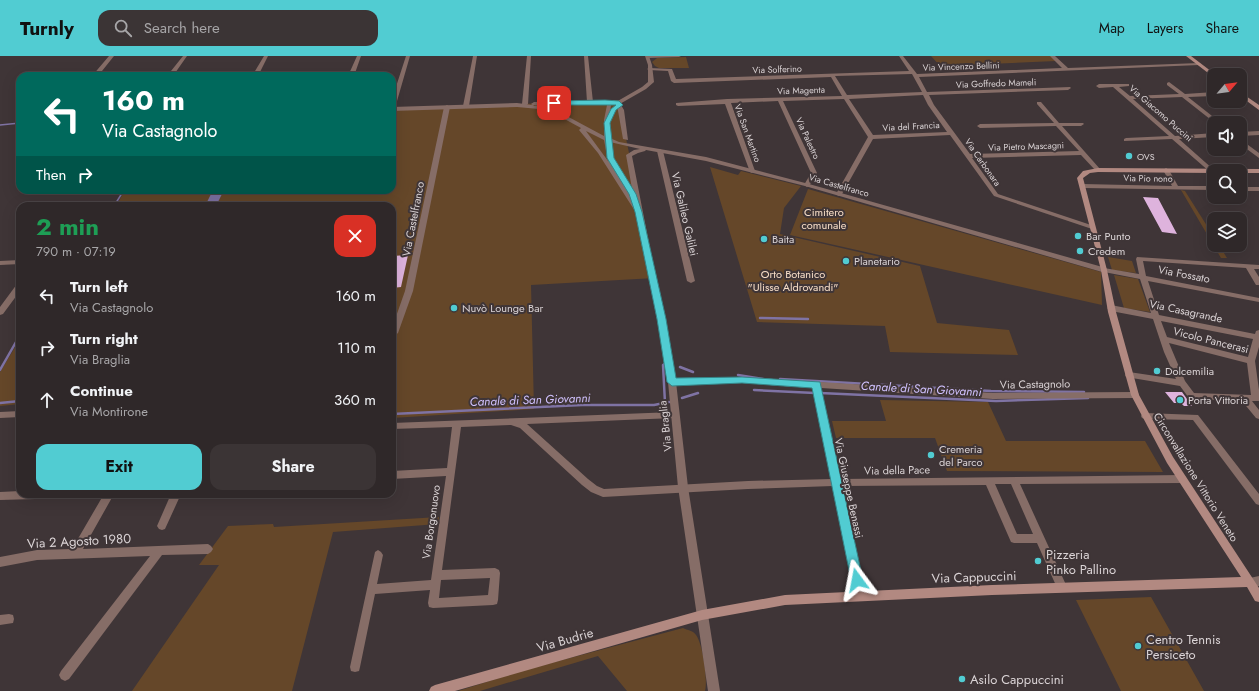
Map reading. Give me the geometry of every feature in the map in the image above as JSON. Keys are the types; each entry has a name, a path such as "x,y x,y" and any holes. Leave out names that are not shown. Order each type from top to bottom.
{"main road":[{"path":"1188,56 1207,70"},
{"path":"1247,99 1259,108"},
{"path":"1081,182 1082,174 1098,170 1207,171"},
{"path":"1247,171 1259,171"},
{"name":"Circonvallazione Vittorio Veneto","path":"1081,182 1104,270 1111,308 1135,395 1145,416 1182,479 1254,581 1259,597"},
{"name":"Via Cappuccini","path":"702,615 785,600 860,595 1254,581"},
{"name":"Via Budrie","path":"435,691 702,615"}],"street":[{"path":"98,72 112,56"},
{"path":"173,72 185,56"},
{"path":"257,72 266,56"},
{"path":"353,72 359,56"},
{"path":"396,96 408,56"},
{"path":"466,106 475,56"},
{"path":"525,104 529,56"},
{"path":"586,56 590,102"},
{"path":"607,123 616,105 651,82 647,56 679,56"},
{"name":"Via Carbonara","path":"901,56 915,74 931,105 996,195 1092,227"},
{"path":"1052,56 1067,70"},
{"name":"Via Vincenzo Bellini","path":"915,74 1067,70 1199,64"},
{"name":"Via Solferino","path":"649,69 670,70 674,81 915,74"},
{"path":"832,76 871,137 839,194"},
{"path":"1169,84 1209,116"},
{"name":"Via Giacomo Puccini","path":"1100,86 1127,85"},
{"name":"Via Giacomo Puccini","path":"1116,86 1207,167"},
{"name":"Via Goffredo Mameli","path":"925,94 1068,88"},
{"name":"Via Magenta","path":"678,104 925,94"},
{"path":"1130,98 1207,94"},
{"name":"Via Palestro","path":"779,99 814,173 807,185"},
{"name":"Via San Martino","path":"727,101 752,171"},
{"name":"Via Castelfranco","path":"396,109 590,102 616,105"},
{"name":"Via Braglia","path":"616,105 609,103 607,123 612,163 632,194 639,212"},
{"path":"1039,103 1098,170"},
{"name":"Via Castelfranco","path":"517,105 540,108 571,120 608,140 658,151 706,159 807,185 1104,270"},
{"path":"616,105 626,139"},
{"name":"Via Castelfranco","path":"396,327 409,291 447,107"},
{"name":"Via Castelfranco","path":"571,120 587,135 600,152 639,212"},
{"path":"980,126 1081,124"},
{"name":"Via del Francia","path":"871,137 952,133"},
{"path":"1247,134 1259,133"},
{"path":"1126,140 1207,135"},
{"path":"1247,147 1259,156"},
{"name":"Via Braglia","path":"658,151 636,151 629,155 629,160 672,382 674,415 683,487 714,691"},
{"name":"Via Galileo Galilei","path":"658,151 691,281"},
{"name":"Via Pietro Mascagni","path":"969,156 1084,153"},
{"path":"1166,170 1176,188"},
{"name":"Via Pio nono","path":"1081,182 1176,188 1207,188"},
{"path":"1247,188 1259,189"},
{"path":"1258,334 1251,361 1258,398 1192,396 1182,383 1168,352 1165,339 1143,277 1139,259 1259,267"},
{"path":"0,263 16,262"},
{"path":"1249,266 1259,282"},
{"name":"Via Fossato","path":"1104,270 1259,300"},
{"path":"0,312 16,291"},
{"name":"Via Casagrande","path":"1111,308 1258,334"},
{"name":"Vicolo Pancerasi","path":"1165,339 1251,361"},
{"path":"1129,375 1182,383"},
{"name":"Via Castagnolo","path":"672,382 742,380 817,390 868,390 993,396 1135,395"},
{"name":"Via Giuseppe Benassi","path":"817,390 860,595"},
{"path":"1244,397 1259,416"},
{"path":"0,415 16,414"},
{"path":"396,426 457,424 510,420 674,415"},
{"path":"1145,416 1195,417 1259,501"},
{"path":"510,420 523,426 590,487 604,493 683,487"},
{"path":"538,439 534,426 545,420"},
{"name":"Via Borgonuovo","path":"436,580 457,424"},
{"name":"Via Borgonuovo","path":"396,475 450,472"},
{"name":"Via della Pace","path":"683,487 836,483 1182,479"},
{"path":"989,481 1014,539 1040,538"},
{"path":"1014,482 1062,587"},
{"path":"0,496 16,496"},
{"path":"75,553 107,498"},
{"path":"162,526 174,498"},
{"name":"Via 2 Agosto 1980","path":"0,562 37,555 208,550"},
{"path":"65,675 159,551"},
{"path":"355,667 378,555"},
{"path":"371,589 436,580 495,573 493,600 433,602 436,580"}],"green space":[{"path":"931,56 1051,56 1056,61 940,66"},
{"path":"686,57 689,68 659,68 652,62 657,58"},
{"path":"618,100 655,278 531,285 534,409 396,418 396,202 118,202 123,194 396,194 396,109"},
{"name":"Orto Botanico \"Ulisse Aldrovandi\"","path":"710,167 738,175 741,171 801,186 784,208 780,234 920,266 937,323 1009,330 1018,355 890,352 885,326 757,322"},
{"name":"Cimitero comunale","path":"808,189 1101,272 1102,305 790,235"},
{"path":"1181,190 1185,191 1207,226 1207,234"},
{"path":"1217,252 1223,252 1227,258 1221,258"},
{"path":"1108,257 1132,261 1136,273 1112,270"},
{"path":"1114,275 1138,279 1150,312 1124,308"},
{"path":"16,346 16,404 0,406 0,372"},
{"path":"880,400 988,402 1006,441 1145,441 1163,472 947,471 935,438 836,438 832,421 886,421"},
{"path":"439,517 438,524 333,532 292,691 132,691 219,565 199,565 228,526 273,524 274,527"},
{"name":"Centro Tennis Persiceto","path":"1151,597 1204,691 1121,691 1076,600"},
{"path":"683,628 694,632 699,640 706,679 705,691 627,691 598,656 480,691 458,691 521,671"}],"shaded area":[{"path":"211,194 222,194 218,202 207,202"}],"building":[{"path":"1143,197 1158,198 1177,234 1162,232"},
{"path":"408,255 401,287 396,288 396,256"},
{"name":"Porta Vittoria","path":"1165,392 1182,392 1192,406 1184,406 1181,403 1174,403"}],"waterway":[{"name":"Canale di San Giovanni","path":"0,125 16,123"},
{"name":"Canale di San Giovanni","path":"116,202 122,194"},
{"path":"760,318 808,319"},
{"name":"Canale di San Giovanni","path":"0,370 16,342"},
{"path":"665,403 663,365 666,363"},
{"path":"680,367 693,372"},
{"path":"738,375 763,379"},
{"path":"780,379 991,391 1084,392"},
{"name":"Canale di San Giovanni","path":"754,390 815,393"},
{"name":"Canale di San Giovanni","path":"682,398 698,393"},
{"name":"Canale di San Giovanni","path":"820,393 996,401 1088,398"},
{"name":"Canale di San Giovanni","path":"0,403 16,401"},
{"name":"Canale di San Giovanni","path":"665,403 669,402"},
{"name":"Canale di San Giovanni","path":"396,414 582,405 654,405 665,403"}],"place":[{"name":"OVS","path":"1129,156"},
{"name":"Bar Punto","path":"1078,236"},
{"name":"Baita","path":"764,239"},
{"name":"Credem","path":"1080,251"},
{"name":"Planetario","path":"846,261"},
{"name":"Nuvò Lounge Bar","path":"454,308"},
{"name":"Dolcemilia","path":"1157,371"},
{"name":"Porta Vittoria","path":"1180,400"},
{"name":"Cremeria del Parco","path":"931,455"},
{"name":"Pizzeria Pinko Pallino","path":"1038,561"},
{"name":"Centro Tennis Persiceto","path":"1138,646"},
{"name":"Asilo Cappuccini","path":"962,679"}],"route":[{"path":"554,103 617,102 620,105 614,109 607,123 610,158 632,194 639,212 661,319 672,382 742,380 816,385 857,580"}]}
